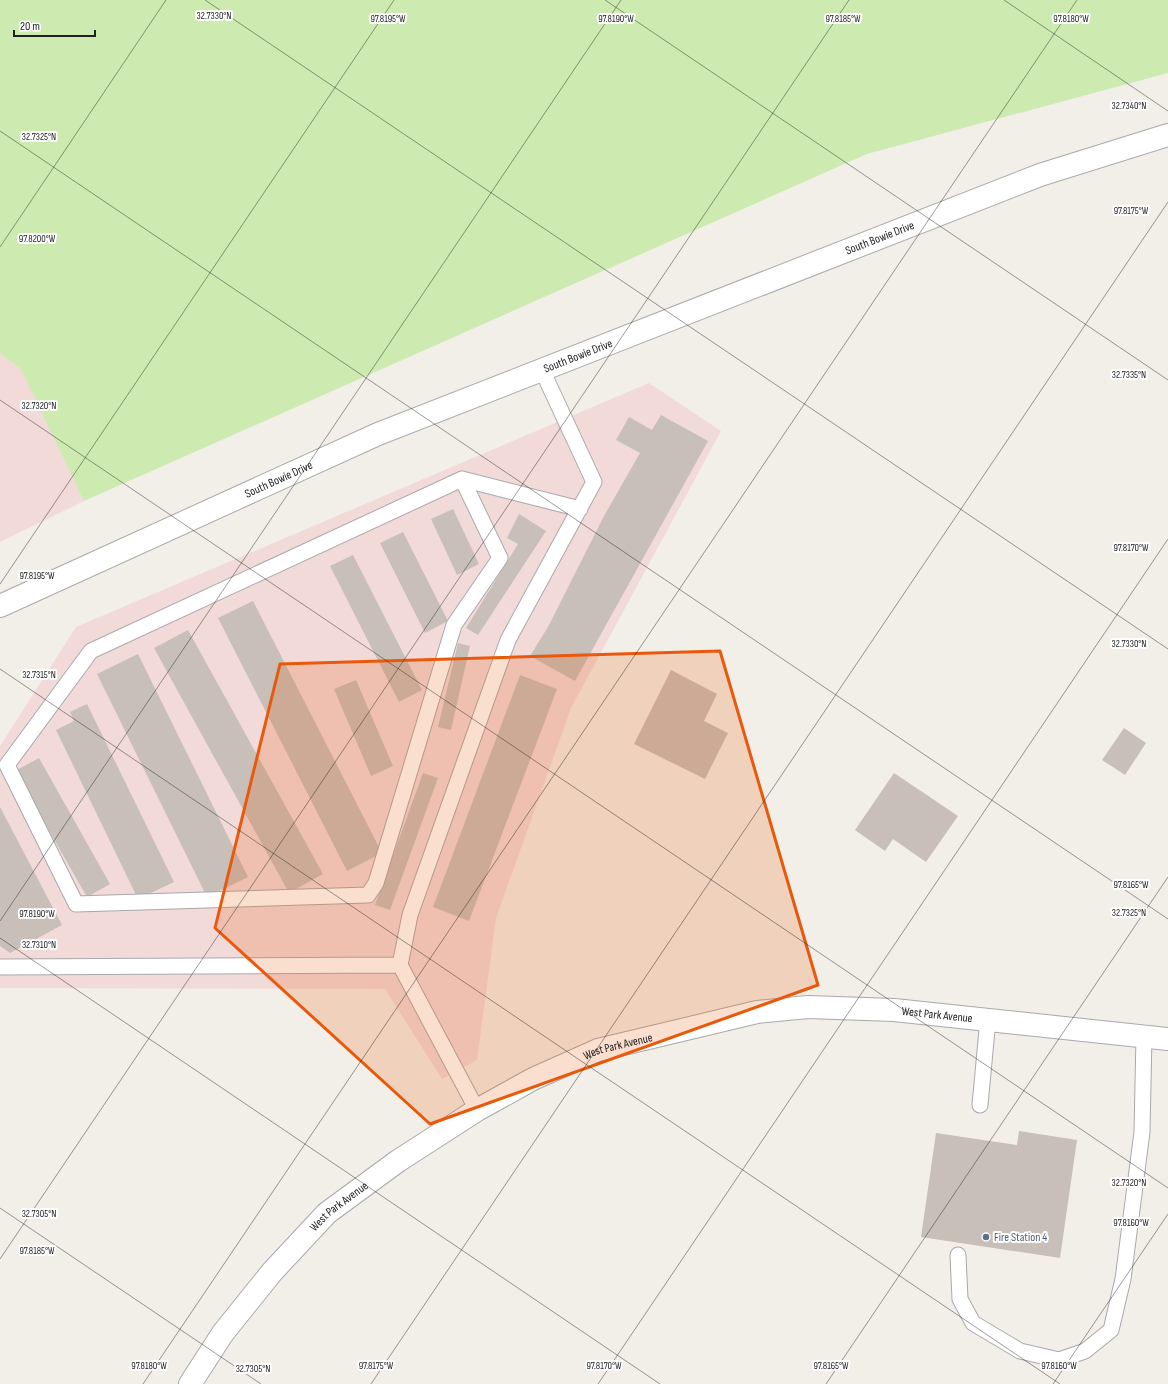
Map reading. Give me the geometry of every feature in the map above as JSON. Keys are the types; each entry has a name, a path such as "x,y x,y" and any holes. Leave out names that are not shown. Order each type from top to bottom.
{"street":[{"name":"South Bowie Drive","path":"0,606 378,434 1040,175 1168,136"},
{"name":"West Park Avenue","path":"190,1384 223,1334 267,1279 328,1213 398,1161 476,1110 534,1079 598,1050 757,1012 808,1007 894,1010 1168,1039"}],"lane":[{"path":"476,1110 400,965 410,915 508,640 594,482 542,370"},
{"path":"462,479 500,558 454,625 376,883 368,895 76,904 7,765 91,650 462,479 580,509"},
{"path":"0,967 400,965"},
{"path":"980,1106 988,1019"},
{"path":"958,1255 960,1299 972,1323 1020,1351 1059,1360 1086,1351 1111,1330 1123,1279 1142,1132 1144,1036"}],"highlighted area":[{"path":"720,651 818,985 430,1124 215,928 280,664"}],"shaded area":[{"path":"0,347 30,369 84,501 0,542"},
{"path":"649,383 721,431 571,708 496,918 477,1060 442,1079 385,989 0,988 0,746 76,627"}],"green space":[{"path":"0,0 1168,0 1168,73 867,154 84,501 21,369 0,353"}],"building":[{"path":"661,415 708,441 575,681 530,656 548,627 604,516 640,453 616,440 629,417 652,430"},
{"path":"453,509 479,564 457,575 431,519"},
{"path":"519,514 546,531 478,635 466,628 518,544 507,538"},
{"path":"403,532 448,621 425,633 380,543"},
{"path":"353,555 422,690 399,702 330,566"},
{"path":"253,601 382,853 347,871 218,618"},
{"path":"188,630 323,874 289,893 154,648"},
{"path":"458,643 470,646 451,730 438,727"},
{"path":"138,654 248,877 207,897 97,674"},
{"path":"671,670 717,694 704,721 728,733 705,779 634,744"},
{"path":"520,675 557,689 469,921 433,907"},
{"path":"356,680 393,766 371,776 334,689"},
{"path":"87,704 174,882 138,899 56,730 74,721 70,712"},
{"path":"1124,728 1146,743 1125,775 1102,760"},
{"path":"39,758 110,884 87,897 15,771"},
{"path":"423,773 438,778 390,910 375,905"},
{"path":"894,773 958,816 926,862 893,839 885,851 855,830"},
{"path":"0,807 62,925 10,953 0,946"},
{"path":"1019,1131 1077,1140 1060,1258 921,1237 936,1133 1017,1145"}],"place":[{"name":"Fire Station 4","path":"986,1237"}]}
